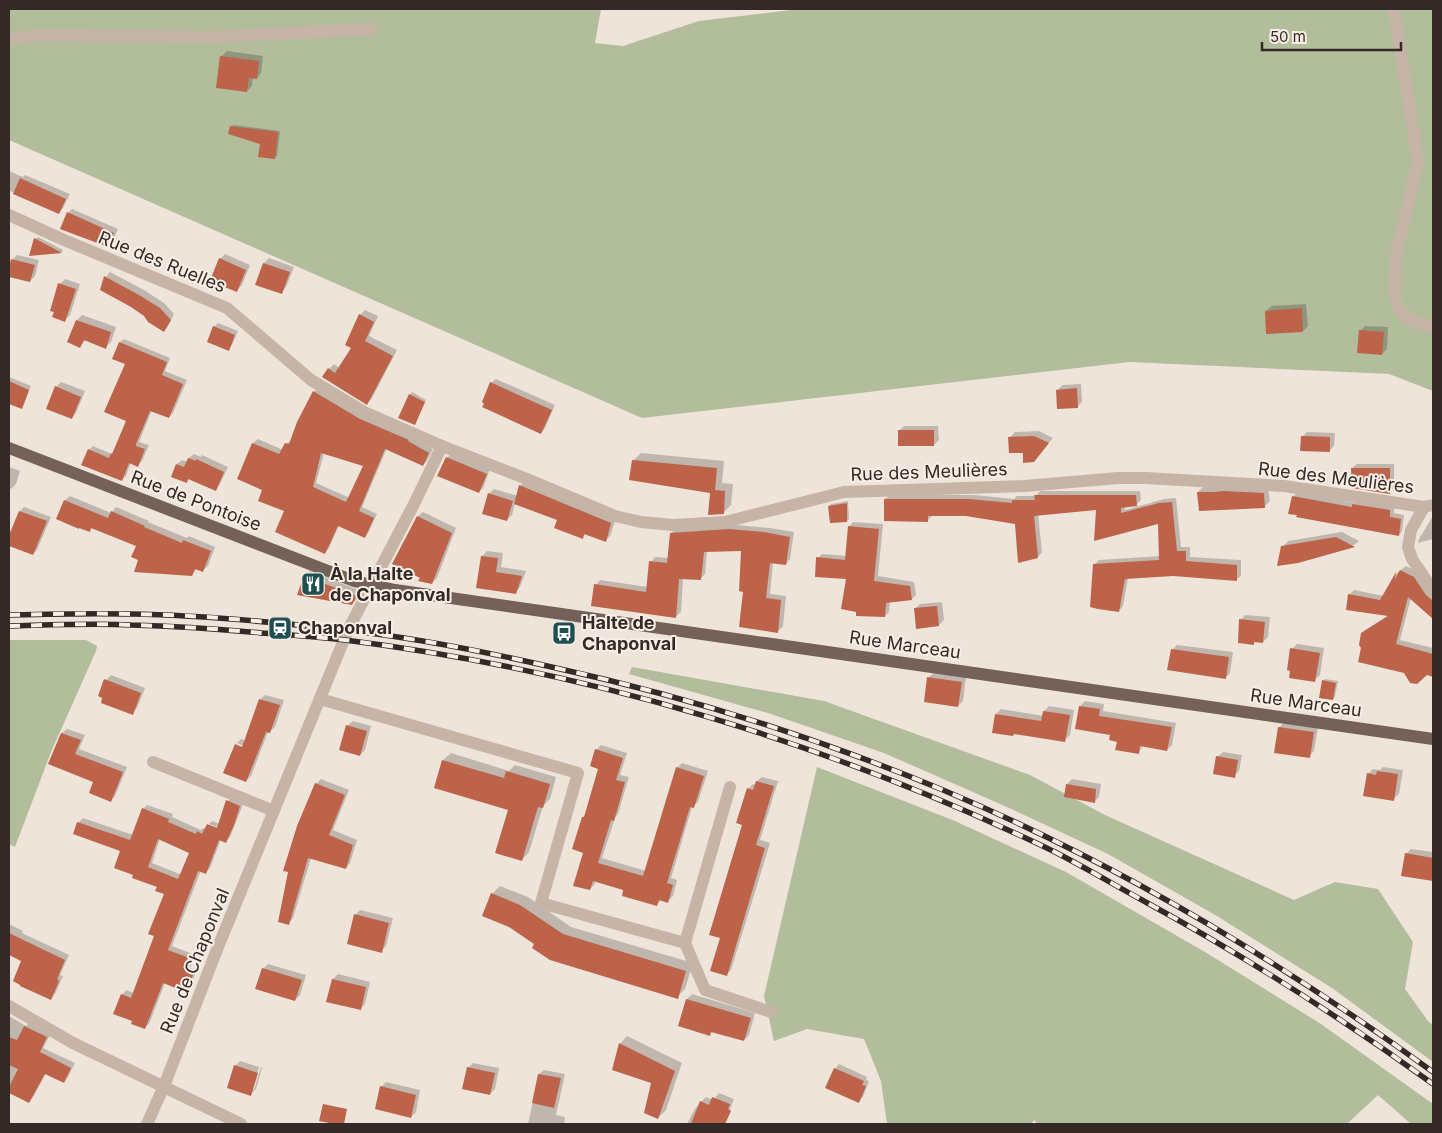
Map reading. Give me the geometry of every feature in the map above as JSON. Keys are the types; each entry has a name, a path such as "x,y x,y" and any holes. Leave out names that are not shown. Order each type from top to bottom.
{"main road":[{"name":"Rue de Pontoise","path":"9,448 344,577 372,584"},
{"name":"Rue Marceau","path":"372,584 394,590 524,609 1433,739"}],"street":[{"path":"1394,9 1418,162 1396,255 1395,294 1398,308 1408,319 1433,328"},
{"path":"9,38 37,35 213,37 371,29"},
{"name":"Rue des Ruelles","path":"9,214 64,240 227,308 311,380 364,412 442,446"},
{"path":"372,584 442,446"},
{"name":"Rue des Meulières","path":"442,446 614,516 673,526 725,522 844,492 1025,486 1118,478 1284,486 1428,506"},
{"path":"1428,506 1411,530 1408,547 1412,559 1433,590"},
{"name":"Rue de Chaponval","path":"147,1124 348,630 372,584"},
{"path":"320,699 578,772 541,903 685,943"},
{"path":"153,762 274,811"},
{"path":"730,787 685,943 705,990 771,1012"},
{"path":"9,1006 74,1043 241,1124"}],"green space":[{"path":"9,9 601,9 595,43 623,46 699,21 800,9 1433,9 1433,391 1389,374 1129,362 642,418 9,140"},
{"path":"9,640 86,640 97,646 51,752 15,847 9,844"},
{"path":"632,667 824,701 1030,775 1105,815 1294,900 1335,882 1378,889 1413,942 1405,989 1433,1025 1433,1062 1332,988 1217,916 1108,854 884,753 768,713 629,674"},
{"path":"817,767 955,821 1066,872 1205,952 1321,1024 1433,1104 1433,1124 1411,1124 1378,1095 1347,1124 1038,1124 1034,1120 1031,1124 887,1124 881,1081 864,1039 807,1029 774,1041 764,996"}],"building":[{"path":"220,56 259,61 257,79 249,78 247,92 216,88"},
{"path":"230,126 278,132 275,159 258,157 260,144 228,134"},
{"path":"20,178 66,199 59,214 13,194"},
{"path":"67,212 114,233 108,247 60,229"},
{"path":"34,238 62,253 29,256"},
{"path":"219,258 246,270 237,292 222,286 223,283 211,278"},
{"path":"11,259 35,265 30,282 9,277"},
{"path":"263,263 290,272 282,294 255,285"},
{"path":"104,276 160,308 171,320 164,332 148,322 144,316 131,307 100,290"},
{"path":"58,283 76,289 65,322 52,317 54,312 50,311"},
{"path":"1302,308 1303,332 1266,334 1265,311"},
{"path":"359,314 374,322 365,341 393,356 367,405 322,377 328,368 335,373 351,348 345,345"},
{"path":"76,320 111,332 106,349 84,340 80,348 67,342"},
{"path":"213,326 235,335 229,351 207,342"},
{"path":"1359,330 1384,332 1382,355 1357,353"},
{"path":"119,342 167,362 162,375 183,384 169,418 150,411 136,444 136,446 145,449 138,467 129,463 122,481 81,465 88,449 109,458 126,421 104,412 125,364 112,359"},
{"path":"9,381 29,390 22,409 9,404"},
{"path":"490,382 552,410 541,434 482,407 484,404 482,402"},
{"path":"55,386 81,397 72,419 46,409"},
{"path":"1077,388 1078,408 1057,409 1056,390"},
{"path":"313,391 360,419 409,440 429,453 423,466 385,449 359,511 374,518 365,538 338,526 325,554 275,532 284,511 258,501 262,490 237,479 252,443 279,454 285,443 289,444 297,422","holes":["321,453 363,466 346,502 313,487"]},
{"path":"409,394 425,402 415,425 398,418"},
{"path":"898,430 934,430 934,446 898,446"},
{"path":"1034,436 1049,443 1034,462 1023,463 1023,453 1009,453 1008,437"},
{"path":"1301,436 1330,437 1330,452 1300,451"},
{"path":"446,457 487,474 479,493 437,476"},
{"path":"188,458 196,461 196,459 224,472 216,491 188,479 187,483 171,477 176,464 184,467"},
{"path":"632,460 717,468 715,490 725,491 724,514 708,515 710,493 629,480"},
{"path":"1351,468 1390,468 1390,494 1352,488"},
{"path":"519,485 611,523 606,542 584,534 583,539 554,528 557,520 514,504"},
{"path":"1197,492 1264,493 1265,508 1199,511"},
{"path":"488,493 513,501 507,521 482,514"},
{"path":"1034,495 1136,495 1137,506 1121,508 1121,513 1159,503 1172,502 1177,551 1186,551 1186,561 1237,565 1237,581 1173,576 1125,579 1119,612 1098,609 1090,607 1093,564 1159,560 1158,524 1094,541 1096,510 1034,516 1038,558 1018,563 1015,524 966,516 928,516 928,522 884,521 884,499 969,499 1012,503 1012,500 1035,500"},
{"path":"1292,496 1352,507 1352,504 1390,510 1390,517 1401,519 1399,536 1296,517 1297,515 1288,514"},
{"path":"64,500 108,518 111,511 182,543 183,540 211,551 203,572 195,569 192,576 134,572 138,560 131,557 136,546 91,528 90,532 56,519"},
{"path":"847,503 847,522 830,523 828,506"},
{"path":"19,511 47,521 33,555 9,546 9,535"},
{"path":"417,516 452,533 432,584 418,581 420,578 392,564"},
{"path":"848,526 879,529 874,581 910,586 912,600 886,603 885,617 856,616 856,612 841,609 846,579 815,577 816,557 845,560"},
{"path":"729,529 764,532 790,537 786,565 770,563 766,598 781,600 778,633 739,627 743,592 739,591 741,551 704,552 701,580 679,579 676,618 591,606 594,584 646,592 649,561 667,563 670,533"},
{"path":"1336,537 1355,547 1298,563 1277,566 1281,546"},
{"path":"481,556 498,558 496,572 522,576 516,594 476,588"},
{"path":"1400,570 1414,577 1426,595 1433,601 1433,619 1408,597 1396,644 1433,654 1433,677 1427,675 1417,684 1410,683 1404,673 1358,662 1361,648 1359,645 1361,633 1388,616 1346,610 1348,594 1380,600 1396,572 1395,579"},
{"name":"À la Halte de Chaponval","path":"304,576 357,596 352,605 297,595"},
{"path":"937,606 939,626 916,629 914,608"},
{"path":"1239,619 1265,622 1263,643 1254,642 1254,645 1238,643"},
{"path":"1290,648 1320,653 1315,682 1289,678 1290,671 1287,670"},
{"path":"1171,649 1229,657 1226,679 1167,670"},
{"path":"927,677 962,682 958,707 924,702"},
{"path":"104,679 141,693 133,715 101,703 102,698 98,696"},
{"path":"1322,680 1336,683 1333,700 1319,698"},
{"path":"259,699 280,705 270,733 266,732 246,782 223,773 235,744 242,747"},
{"path":"1079,706 1100,709 1099,716 1172,727 1167,751 1140,746 1139,754 1115,750 1117,742 1109,740 1110,735 1075,729"},
{"path":"1043,711 1070,715 1065,742 1014,734 1013,736 992,733 995,714 1041,721"},
{"path":"346,725 367,731 360,756 339,750"},
{"path":"1278,727 1314,732 1310,758 1274,753"},
{"path":"61,733 81,740 75,754 123,772 111,802 89,793 93,782 48,764"},
{"path":"595,749 623,758 616,780 625,782 614,821 611,820 598,863 643,876 676,767 704,776 694,808 690,807 667,883 673,885 668,903 659,900 657,906 622,896 623,890 593,881 590,890 573,886 583,853 572,849 582,817 584,817 598,769 590,766"},
{"path":"1216,756 1238,760 1235,778 1213,774"},
{"path":"442,760 504,778 506,771 550,784 543,808 538,807 522,861 495,853 508,810 434,788"},
{"path":"1377,771 1398,774 1394,801 1363,796 1367,773 1376,775"},
{"path":"756,781 774,786 756,845 765,848 727,976 710,971 720,938 709,935 742,825 736,823 747,788 753,790"},
{"path":"315,783 345,795 329,835 353,845 346,869 308,858 289,925 278,922 288,872 283,871 297,826"},
{"path":"1066,784 1096,789 1095,803 1064,797"},
{"path":"226,800 240,806 226,843 219,840 206,874 198,871 168,950 192,959 186,972 193,975 186,992 163,983 145,1029 131,1024 132,1021 113,1014 121,994 131,998 154,936 148,934 164,894 155,891 157,887 132,878 133,875 114,868 120,851 73,834 77,822 130,840 142,808 169,819 168,822 196,834 197,831 202,834 207,824 217,828","holes":["158,839 189,853 178,879 148,867"]},
{"path":"1405,853 1433,858 1433,881 1401,876"},
{"path":"491,893 520,905 563,934 686,971 678,999 550,960 532,948 534,944 509,927 482,916"},
{"path":"354,914 389,923 382,953 347,944"},
{"path":"9,933 65,960 51,1000 13,981 21,961 9,955"},
{"path":"262,968 302,980 295,1001 255,989"},
{"path":"332,979 366,987 361,1010 326,1002"},
{"path":"686,999 751,1018 744,1041 711,1032 710,1036 678,1026"},
{"path":"24,1026 47,1037 40,1052 71,1068 64,1083 45,1074 29,1103 9,1093 9,1087 18,1069 9,1065 9,1037 17,1040"},
{"path":"619,1043 675,1071 658,1119 644,1113 651,1083 612,1070"},
{"path":"234,1065 258,1073 251,1096 227,1088"},
{"path":"467,1067 495,1073 490,1095 462,1089"},
{"path":"834,1068 864,1081 862,1085 866,1086 859,1103 825,1088"},
{"path":"538,1074 561,1078 554,1108 532,1103"},
{"path":"380,1086 416,1095 411,1118 375,1109"},
{"path":"712,1097 730,1104 728,1109 731,1111 725,1124 691,1124 700,1101 709,1105"},
{"path":"323,1104 347,1109 344,1124 319,1121"}],"railway":[{"path":"9,615 100,614 184,616 372,633 504,656 605,679 752,720 848,753 943,790 1071,849 1134,882 1257,953 1316,991 1433,1072"},
{"path":"9,626 70,624 164,626 345,640 437,654 528,671 619,692 709,717 885,778 971,813 1055,852 1180,921 1254,965 1327,1011 1433,1084"}],"place":[{"name":"À la Halte de Chaponval","path":"313,584"},
{"name":"Chaponval","path":"280,628"},
{"name":"Halte de Chaponval","path":"564,633"}]}
